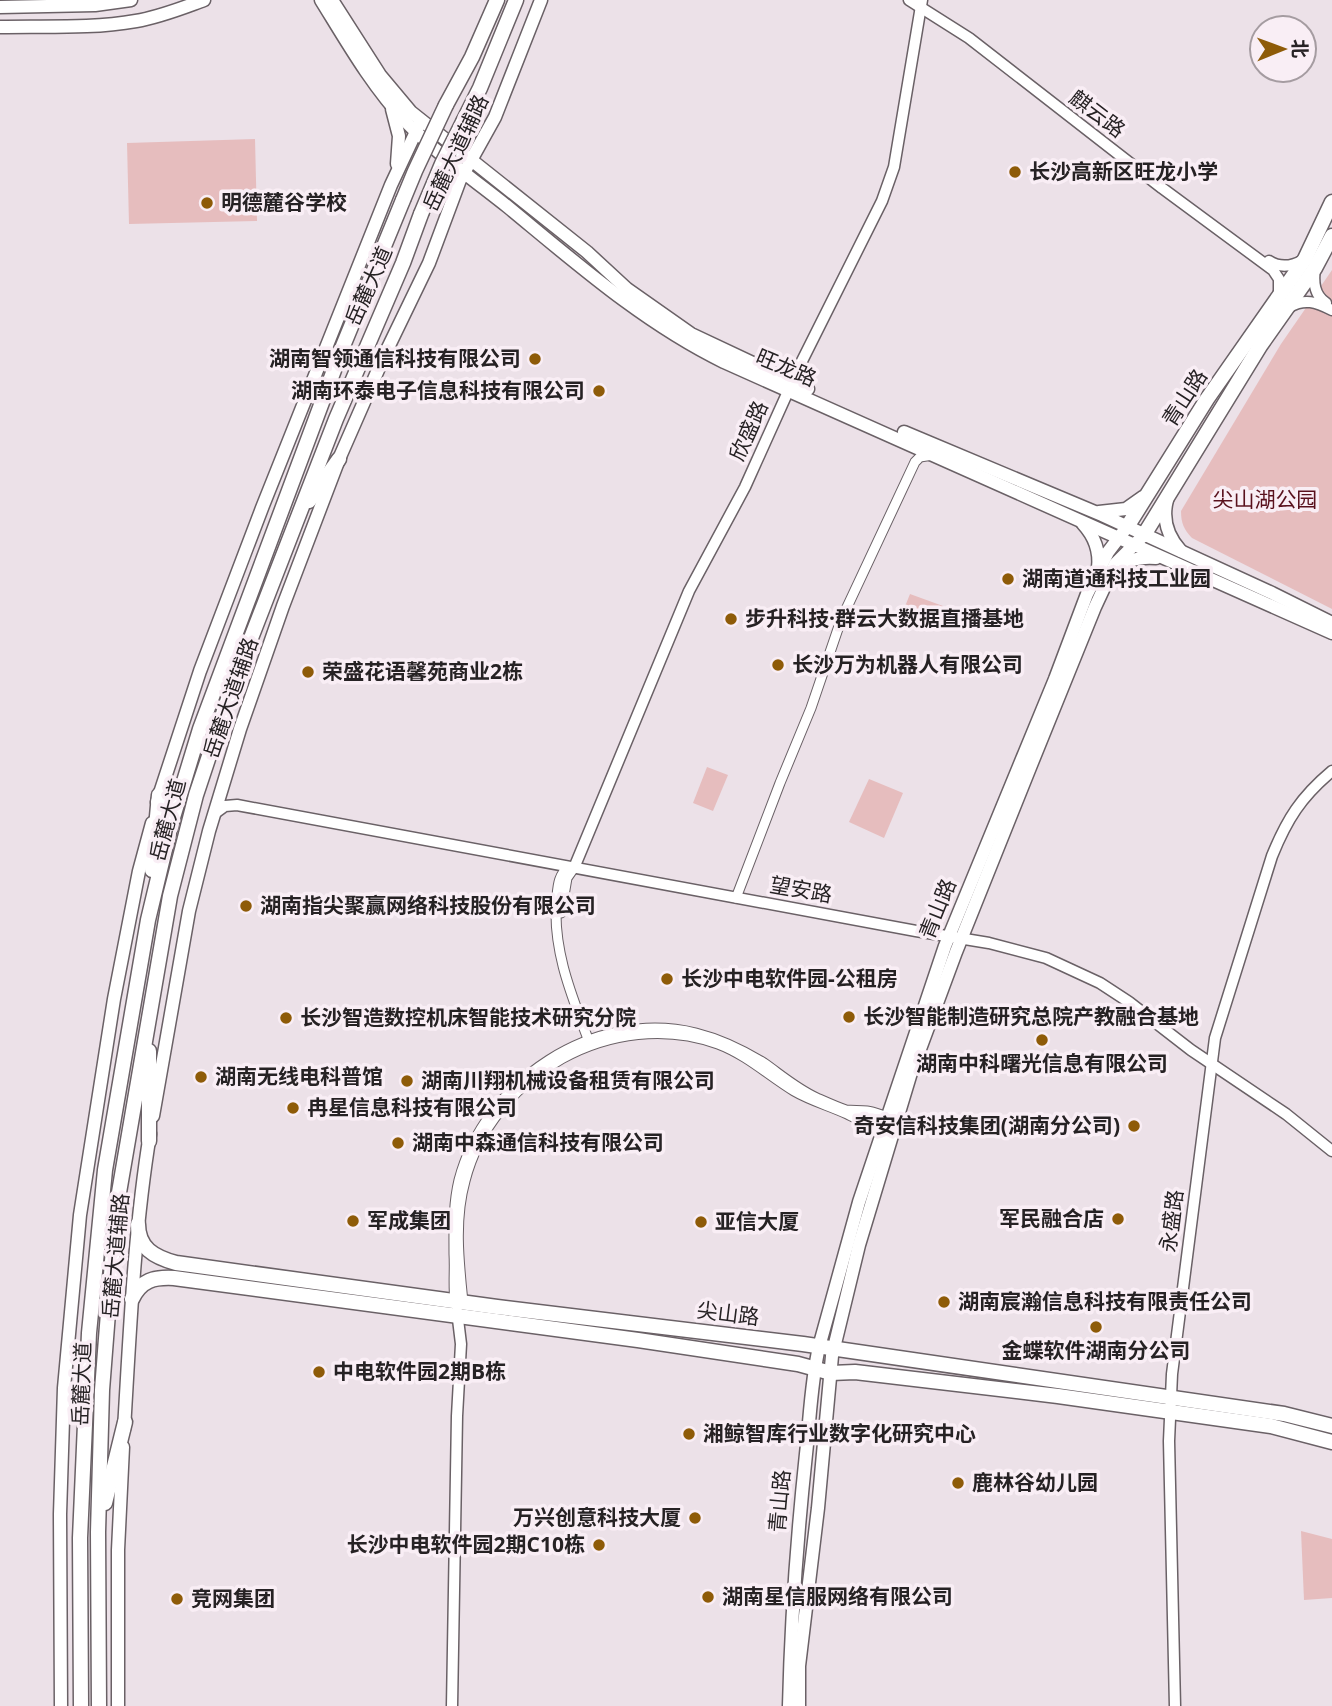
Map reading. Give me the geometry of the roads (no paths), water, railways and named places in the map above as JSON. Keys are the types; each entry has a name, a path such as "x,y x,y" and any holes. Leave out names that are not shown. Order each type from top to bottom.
{"main road":[{"path":"0,7 34,3 95,5 131,0"},
{"path":"0,27 98,26 138,21 204,0"},
{"name":"旺龙路","path":"321,0 364,68 386,97 468,166 587,252 636,297 668,320 788,385 937,456 1074,518 1187,555 1332,623"},
{"name":"旺龙路","path":"332,0 387,84 419,126"},
{"name":"岳麓大道","path":"81,1706 80,1538 89,1333 105,1170 148,920 171,824 200,729 343,346 415,171 472,57 497,0"},
{"name":"岳麓大道","path":"99,1706 98,1532 102,1390 116,1210 170,896 204,769 296,519 355,370 403,263 442,164 488,69 516,0"},
{"name":"岳麓大道辅路","path":"118,1706 118,1540 126,1363 138,1224 149,1141 189,911 223,781 283,606 339,459 429,263 468,166 495,117 541,0"},
{"path":"34,3 35,27"},
{"path":"386,97 393,111 398,136 397,164 391,185"},
{"name":"岳麓大道辅路","path":"61,1706 60,1514 64,1388 80,1215 123,949 139,871 159,795 200,671 391,185 419,126"},
{"name":"青山路","path":"956,934 1104,586 1120,556 1139,540 1286,308 1310,264 1332,202"},
{"name":"青山路","path":"789,1706 789,1643 815,1370 827,1348 859,1245 888,1124 910,1076 956,934 1051,691 1069,636 1097,572 1207,399 1279,294 1310,264 1332,236"},
{"name":"旺龙路","path":"788,385 1086,508 1123,533"},
{"path":"296,519 339,459"},
{"path":"1086,508 1108,513 1126,509 1153,486"},
{"path":"1168,494 1166,523 1174,542 1187,555"},
{"path":"1074,518 1089,530 1094,540 1099,558 1097,572"},
{"name":"旺龙路","path":"1139,540 1161,559 1332,634"},
{"path":"1104,586 1124,563 1145,558 1161,559"},
{"path":"148,920 159,795"},
{"path":"148,1012 149,1141"},
{"name":"尖山路","path":"138,1224 138,1233 144,1247 162,1259 176,1263 798,1364 831,1373 855,1372 1284,1414 1332,1426"},
{"name":"尖山路","path":"132,1299 141,1284 164,1277 827,1348 1173,1405 1332,1442"},
{"name":"青山路","path":"799,1706 799,1666 831,1373 827,1348"},
{"path":"98,1532 125,1422"}],"street":[{"name":"麒云路","path":"918,2 965,30 1166,186 1270,262 1285,266 1310,264"},
{"name":"麒云路","path":"918,2 1273,270 1279,279 1279,294"},
{"name":"欣盛路","path":"572,865 685,590 741,486 788,385 882,201 894,167 918,2"},
{"path":"1310,264 1316,293 1332,308"},
{"path":"1286,308 1307,302 1332,308"},
{"path":"736,896 777,782 808,707 838,619 912,460 913,451 907,442"},
{"path":"736,896 811,708 856,584 915,462 920,457 937,456"},
{"name":"永盛路","path":"1177,1706 1173,1405 1213,1062 1224,1003 1283,828 1297,805 1332,771"},
{"name":"永盛路","path":"1213,1062 1228,1004 1287,830 1301,807 1332,777"},
{"name":"望安路","path":"223,781 225,793 232,800 736,896 956,934 1046,958 1091,978 1129,1002 1286,1114 1332,1151"},
{"name":"望安路","path":"213,817 225,806 237,805 572,865"},
{"path":"572,865 560,877 556,904 556,936 565,970 592,1041"},
{"path":"454,1706 457,1416 461,1344 460,1203 465,1180 482,1137 494,1117 532,1079 556,1060 592,1041 617,1032 668,1029 697,1033 746,1053 817,1098 848,1110 867,1111 888,1124"},
{"path":"592,1041 646,1034 696,1037 730,1049 763,1067 803,1096 888,1124"},
{"name":"望安路","path":"1213,1062 1289,1111 1332,1144"}],"place":[{"name":"长沙高新区旺龙小学","path":"1015,172"},
{"name":"明德麓谷学校","path":"207,203"},
{"name":"湖南智领通信科技有限公司","path":"535,359"},
{"name":"湖南环泰电子信息科技有限公司","path":"599,391"},
{"name":"湖南道通科技工业园","path":"1008,579"},
{"name":"步升科技·群云大数据直播基地","path":"731,619"},
{"name":"长沙万为机器人有限公司","path":"778,665"},
{"name":"荣盛花语馨苑商业2栋","path":"308,672"},
{"name":"湖南指尖聚赢网络科技股份有限公司","path":"246,906"},
{"name":"长沙中电软件园-公租房","path":"667,979"},
{"name":"长沙智能制造研究总院产教融合基地","path":"849,1017"},
{"name":"长沙智造数控机床智能技术研究分院","path":"286,1018"},
{"name":"湖南中科曙光信息有限公司","path":"1042,1040"},
{"name":"湖南无线电科普馆","path":"201,1077"},
{"name":"湖南川翔机械设备租赁有限公司","path":"407,1081"},
{"name":"冉星信息科技有限公司","path":"293,1108"},
{"name":"奇安信科技集团(湖南分公司)","path":"1134,1126"},
{"name":"湖南中森通信科技有限公司","path":"398,1143"},
{"name":"军民融合店","path":"1118,1219"},
{"name":"军成集团","path":"353,1221"},
{"name":"亚信大厦","path":"701,1222"},
{"name":"湖南宸瀚信息科技有限责任公司","path":"944,1302"},
{"name":"金蝶软件湖南分公司","path":"1096,1327"},
{"name":"中电软件园2期B栋","path":"319,1372"},
{"name":"湘鲸智库行业数字化研究中心","path":"689,1434"},
{"name":"鹿林谷幼儿园","path":"958,1483"},
{"name":"万兴创意科技大厦","path":"695,1518"},
{"name":"长沙中电软件园2期C10栋","path":"599,1545"},
{"name":"湖南星信服网络有限公司","path":"708,1597"},
{"name":"竞网集团","path":"177,1599"}],"park label":[{"name":"尖山湖公园","path":"1265,500"}]}
